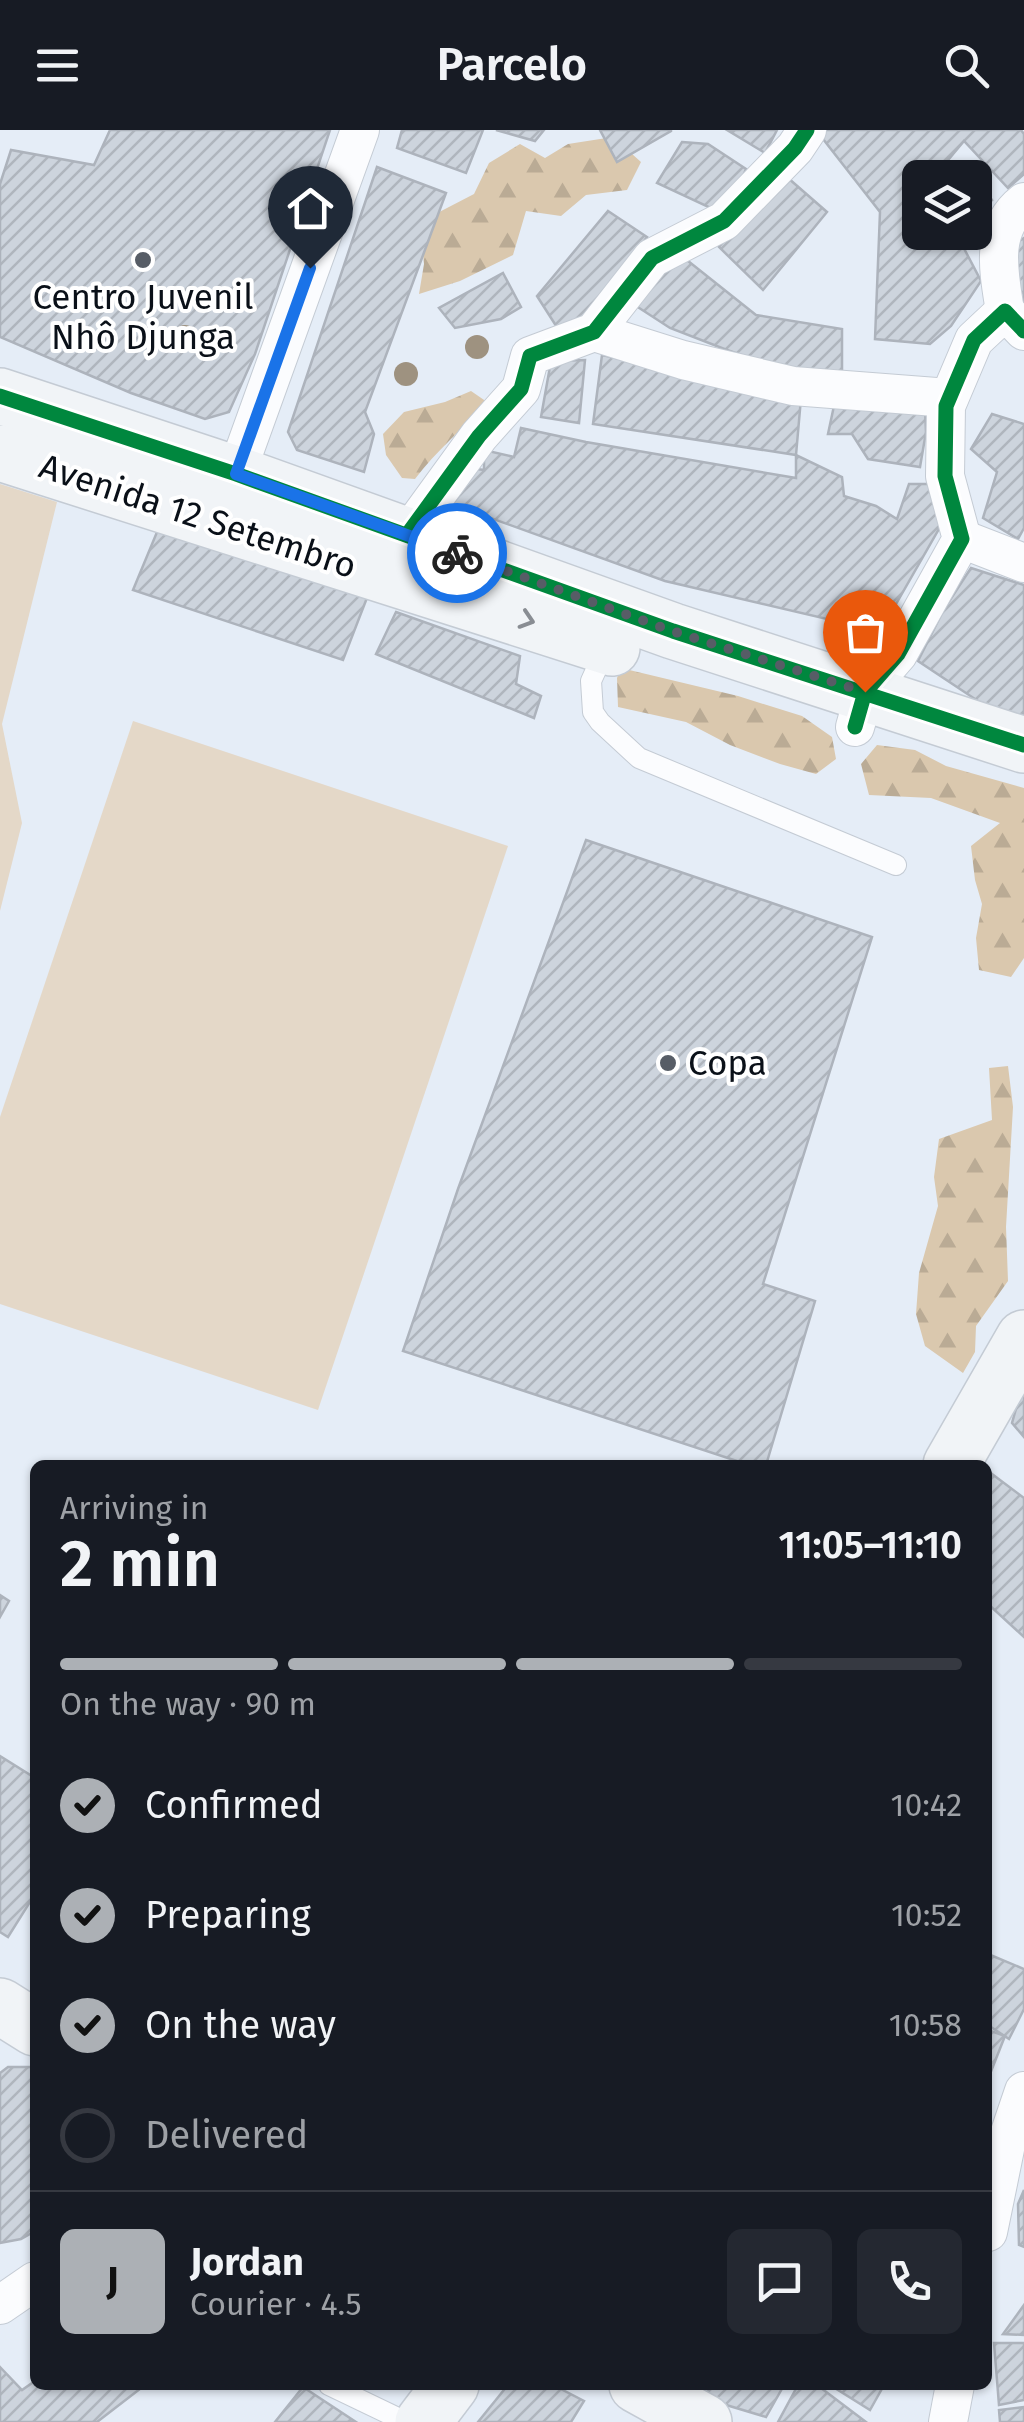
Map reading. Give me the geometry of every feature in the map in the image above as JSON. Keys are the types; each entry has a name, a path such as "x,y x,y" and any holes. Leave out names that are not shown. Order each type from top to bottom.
{"street":[{"path":"236,474 360,130"},
{"path":"407,536 479,436 521,389 530,356 594,332 652,258 724,221 795,148 807,130"},
{"path":"860,710 898,654 962,539 946,476 946,406 974,340 1014,322 997,260 1000,234 1012,210 1024,202"},
{"path":"594,332 683,360 793,386 949,398"},
{"name":"Avenida 12 Setembro","path":"0,396 236,474 672,631 1024,782"},
{"name":"Avenida 12 Setembro","path":"0,453 666,664 1024,745"},
{"path":"962,539 1024,563"},
{"path":"955,1460 1024,1338"},
{"path":"0,2006 30,2025"},
{"path":"992,2191 997,2139 1024,2091"},
{"path":"0,2305 30,2284"},
{"path":"423,2422 447,2390"},
{"path":"647,2390 704,2422"},
{"path":"948,2422 954,2390"}],"lane":[{"path":"606,646 591,680 593,712 639,758 896,865"},
{"path":"340,2390 406,2422"}],"green space":[{"path":"613,137 641,162 627,190 586,195 561,216 526,211 513,255 460,281 419,294 424,264 420,222 474,194 489,163 520,144 545,158 568,144"},
{"path":"471,391 487,402 415,479 402,478 386,455 383,434 404,412"},
{"path":"621,668 802,716 832,737 836,759 816,774 730,745 686,722 618,707 617,678"},
{"path":"877,745 915,750 946,766 1024,788 1024,958 1011,977 979,970 976,938 982,904 971,846 1000,823 931,798 869,795 861,764"},
{"path":"1008,1066 1013,1107 1006,1227 1008,1281 976,1326 975,1352 963,1373 925,1346 916,1314 919,1273 938,1206 934,1177 939,1139 992,1120 989,1068"}],"shaded area":[{"path":"0,484 57,502 2,724 22,823 0,911"},
{"path":"133,721 508,846 318,1410 0,1304 0,1117"}],"building":[{"name":"Centro Juvenil Nhô Djunga","path":"110,130 330,130 255,354 229,412 205,419 131,393 0,337 0,184 11,150 94,165"},
{"path":"402,130 483,130 466,173 397,148"},
{"path":"496,130 544,130 535,141"},
{"path":"600,130 671,130 671,131 617,162"},
{"path":"727,130 777,130 765,153"},
{"path":"816,130 1021,130 1024,134 1024,174 1008,188 992,171 992,160 982,160 964,141 948,160 902,160 902,250 965,250 981,281 951,326 930,344 875,339 880,212"},
{"path":"682,142 708,144 746,169 730,208 717,211 657,183"},
{"path":"377,167 446,193 365,412 374,434 364,472 297,450 288,432"},
{"path":"780,171 827,212 763,290 719,247"},
{"path":"608,211 647,237 593,311 560,332 537,296"},
{"path":"1024,238 1024,303 1016,297 1016,243"},
{"path":"673,249 756,315 842,329 842,376 790,372 670,328 630,302"},
{"path":"503,273 521,307 501,319 455,328 439,308"},
{"path":"602,355 801,398 796,455 593,424"},
{"path":"585,360 579,423 541,417 551,361"},
{"path":"835,401 925,410 920,467 868,459 852,434 828,434"},
{"path":"992,414 1024,424 1024,528 1018,539 983,518 997,472 971,449"},
{"path":"521,428 796,478 796,455 842,477 844,496 876,506 897,519 909,484 930,484 940,527 892,611 865,611 844,623 665,581 452,504 463,467 484,470 484,450 514,457"},
{"path":"162,520 370,590 343,660 133,590"},
{"path":"971,568 1024,585 1024,726 1005,719 918,661 944,609"},
{"path":"396,612 520,656 516,684 541,696 534,718 376,654"},
{"name":"Copa","path":"586,840 872,937 763,1284 815,1301 767,1460 734,1460 403,1351"},
{"path":"1024,1380 1024,1437 1012,1423"},
{"path":"992,1474 1024,1498 1024,1637 992,1608"},
{"path":"0,1595 9,1601 0,1617"},
{"path":"0,1756 30,1775 30,1902 8,1937 0,1932"},
{"path":"992,1956 1024,1969 1024,2009 1009,2039 992,2028"},
{"path":"992,2031 1005,2036 992,2069"},
{"path":"8,2067 30,2067 30,2234 0,2243 0,2073"},
{"path":"1024,2190 1024,2247 1019,2245 1018,2204"},
{"path":"1024,2305 1024,2335 1003,2334"},
{"path":"994,2343 1024,2343 1024,2400 999,2405"},
{"path":"0,2367 22,2390 30,2384 30,2390 139,2390 97,2422 0,2422"},
{"path":"301,2390 308,2390 356,2422 275,2422"},
{"path":"504,2390 563,2390 584,2401 571,2422 478,2422"},
{"path":"709,2390 781,2390 766,2417 703,2398"},
{"path":"795,2390 824,2390 866,2422 778,2422"},
{"path":"838,2390 881,2390 870,2410"},
{"path":"1024,2407 1024,2422 1000,2422 999,2410"}],"cycle path":[{"path":"407,535 479,436 521,389 530,356 594,332 652,258 724,221 795,148 807,130"},
{"path":"855,727 865,692 898,654 962,539 945,476 946,406 974,340 1005,311 1024,331"},
{"path":"0,396 236,474 673,631 1024,745"}],"way so far":[{"path":"457,553 672,631 865,692"}],"place":[{"name":"Centro Juvenil Nhô Djunga","path":"143,260"},
{"name":"Copa","path":"668,1063"}],"route":[{"path":"310,268 236,474 457,553"}]}
